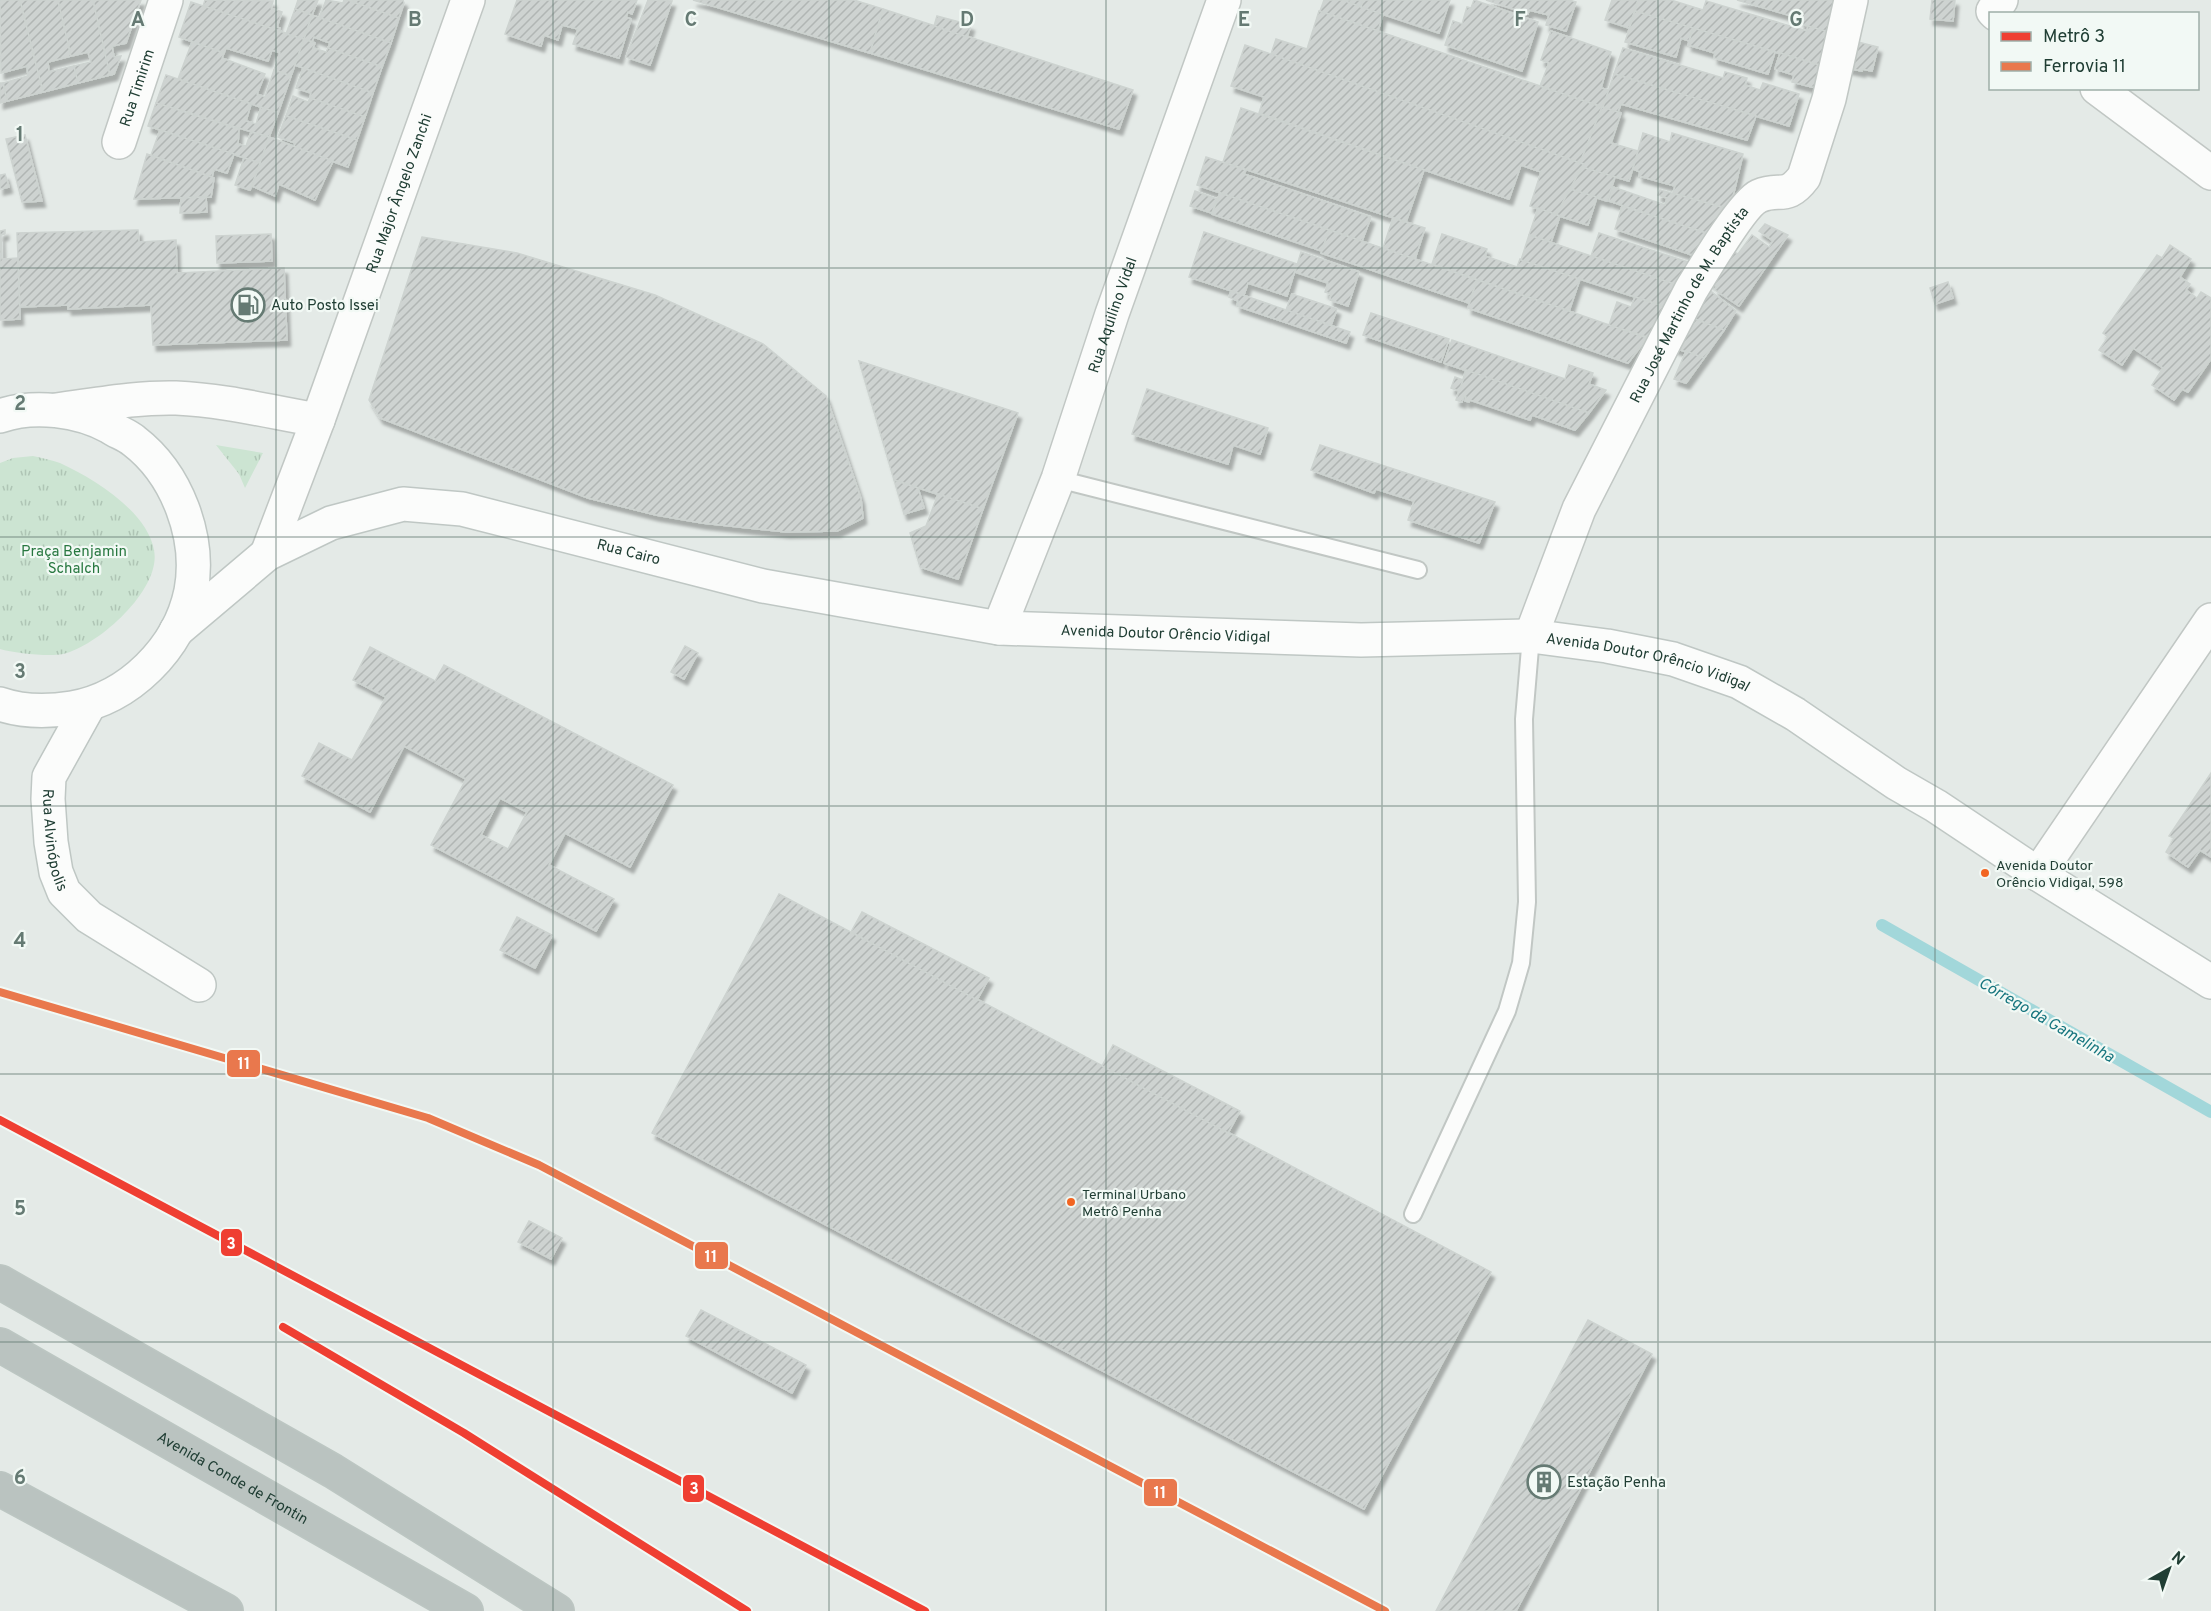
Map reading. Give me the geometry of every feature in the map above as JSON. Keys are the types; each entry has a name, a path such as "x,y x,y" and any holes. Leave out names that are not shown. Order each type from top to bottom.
{"highway":[{"path":"0,1282 333,1471 557,1611"},
{"name":"Avenida Conde de Frontin","path":"0,1345 466,1611"},
{"path":"0,1489 226,1611"}],"street":[{"name":"Rua Timirim","path":"119,142 166,0"},
{"name":"Rua Major Ângelo Zanchi","path":"176,631 267,554 318,420 468,0"},
{"name":"Rua Aquilino Vidal","path":"999,628 1058,479 1116,303 1224,0"},
{"name":"Rua José Martinho de M. Baptista","path":"1532,636 1579,509 1630,406 1702,271 1749,203 1760,196 1788,193 1804,177 1829,99 1851,0"},
{"path":"2100,90 2211,173"},
{"path":"4,413 175,398 230,404 318,420"},
{"path":"0,704 12,708 49,712 89,705 124,688 154,663 176,631 191,591 193,549 183,508 163,471 134,441 97,420 56,410"},
{"name":"Rua Cairo","path":"267,554 331,523 403,504 462,509 764,586 999,628"},
{"path":"2038,874 2211,620"},
{"name":"Avenida Doutor Orêncio Vidigal","path":"999,628 1361,640 1532,636 1607,646 1673,659 1739,682 1795,714 1896,783 1936,806 2038,874 2211,982"},
{"name":"Rua Alvinópolis","path":"89,705 49,777 51,842 56,872 64,892 89,917 199,985"}],"lane":[{"path":"1058,479 1418,570"},
{"path":"1413,1214 1507,1011 1521,963 1527,902 1524,719 1532,636"}],"green space":[{"path":"216,445 263,453 245,488 239,474"},
{"name":"Praça Benjamin Schalch","path":"33,456 73,469 117,498 141,522 154,550 154,565 148,582 125,614 93,640 63,654 32,654 0,649 0,463 13,458"}],"building":[{"path":"0,0 20,0 43,92 7,101 3,83 28,76 27,66 1,73"},
{"path":"20,0 58,0 71,56 48,62 49,72 74,66 78,83 43,92"},
{"path":"58,0 93,0 110,75 78,83 74,66 91,62 88,52 71,56"},
{"path":"93,0 141,0 126,43 112,46 114,57 121,56 114,74 110,75"},
{"path":"205,0 273,1 271,8 282,12 277,27 280,28 279,31 203,6"},
{"path":"298,0 318,0 312,15 295,9"},
{"path":"326,0 343,3 344,0 348,0 399,18 391,43 319,18"},
{"path":"348,0 403,0 404,3 399,18"},
{"path":"517,0 637,0 632,14 628,12 626,17 631,19 619,58 573,44 578,29 562,25 558,40 544,35 541,46 505,34"},
{"path":"648,0 672,1 650,65 626,57"},
{"path":"693,0 854,0 883,9 870,53"},
{"path":"1324,0 1343,0 1383,14 1378,31 1320,11"},
{"path":"1343,0 1363,0 1361,7"},
{"path":"1363,0 1450,0 1439,33 1361,7"},
{"path":"1474,0 1538,22 1522,71 1445,45 1453,21 1462,24 1467,7 1471,8"},
{"path":"1486,0 1569,0 1576,2 1566,31 1546,25 1549,15 1529,10 1528,14"},
{"path":"1612,0 1638,0 1629,28 1605,20"},
{"path":"1638,0 1671,0 1703,10 1706,1 1807,31 1808,26 1833,33 1826,67 1635,11"},
{"path":"1737,0 1832,0 1838,2 1833,33 1801,24 1802,19"},
{"path":"1932,0 1955,0 1953,21 1930,19"},
{"path":"191,2 304,39 291,76 274,70 280,53 272,50 268,61 226,48 224,53 179,37"},
{"path":"295,9 312,15 304,39 286,34"},
{"path":"883,9 1133,90 1119,129 870,53"},
{"path":"1319,11 1602,107 1580,163 1271,54 1276,39 1307,49"},
{"path":"1635,11 1693,28 1689,41 1681,38 1676,57 1625,42"},
{"path":"312,15 391,43 382,67 328,48 330,43 314,37 312,42 304,39"},
{"path":"937,16 971,25 967,37 934,26"},
{"path":"1693,28 1775,52 1768,74 1714,58 1715,53 1688,45"},
{"path":"1551,31 1611,52 1601,88 1609,90 1603,107 1540,86 1549,63 1541,60"},
{"path":"304,39 315,43 313,48 326,52 328,48 382,67 373,93 295,65"},
{"path":"1854,41 1878,47 1872,71 1847,68"},
{"path":"192,42 224,53 222,58 265,74 257,94 265,97 274,70 291,76 278,113 178,79"},
{"path":"1245,45 1584,164 1556,215 1530,206 1541,172 1521,165 1509,199 1259,113 1264,97 1231,86"},
{"path":"1623,48 1723,78 1725,72 1747,78 1745,85 1760,90 1763,83 1799,94 1789,126 1614,74"},
{"path":"1780,53 1826,67 1820,89 1792,82 1794,75 1775,69"},
{"path":"303,68 373,93 365,117 310,98 311,93 296,88"},
{"path":"1614,74 1756,116 1747,140 1621,104 1618,112 1603,107"},
{"path":"166,75 251,104 246,121 256,124 261,107 278,113 269,137 156,103"},
{"path":"0,83 3,83 7,101 0,103"},
{"path":"293,96 308,102 310,98 365,117 357,140 286,116"},
{"path":"156,103 239,129 238,144 246,146 251,132 269,137 260,163 148,126"},
{"path":"1602,107 1621,113 1611,143 1638,151 1629,181 1582,167 1584,164 1580,163"},
{"path":"1241,108 1424,170 1406,222 1223,162"},
{"path":"286,116 357,140 348,167 294,147 295,143 278,137"},
{"path":"160,130 234,154 227,173 214,169 212,177 151,155"},
{"path":"1643,133 1670,142 1672,133 1743,154 1730,209 1673,193 1675,186 1639,176 1640,172 1633,169"},
{"path":"25,135 42,201 22,202 6,139"},
{"path":"269,137 333,161 315,200 279,184 275,196 252,186"},
{"path":"147,154 214,178 211,197 134,199"},
{"path":"1206,157 1246,170 1244,174 1371,217 1362,241 1197,185"},
{"path":"244,158 260,163 250,190 235,185"},
{"path":"1582,167 1615,177 1607,201 1570,189"},
{"path":"5,174 9,187 0,189 0,175"},
{"path":"1613,187 1665,205 1667,198 1658,195 1660,190 1725,208 1709,234 1609,201"},
{"path":"1570,189 1597,197 1588,225 1556,215"},
{"path":"1195,191 1217,199 1212,213 1190,206"},
{"path":"1220,193 1329,230 1322,251 1212,214"},
{"path":"206,197 207,212 180,213 181,198"},
{"path":"1622,206 1709,234 1695,256 1615,229"},
{"path":"1538,208 1560,216 1551,242 1529,235"},
{"path":"1393,218 1425,228 1415,259 1383,248"},
{"path":"1765,224 1788,235 1739,306 1715,290 1717,286 1710,282 1734,252 1738,254 1752,235 1769,247 1773,241 1759,231"},
{"path":"5,230 5,234 1,235 2,259 18,258 20,319 0,320 0,231"},
{"path":"138,230 139,242 176,240 177,273 284,268 287,340 153,345 151,305 68,309 68,305 20,307 17,233"},
{"path":"1329,230 1477,280 1469,303 1321,253"},
{"path":"1204,232 1297,264 1287,296 1248,283 1244,295 1189,277"},
{"path":"1599,233 1691,263 1677,285 1591,256"},
{"path":"271,234 272,261 217,263 216,236"},
{"path":"1442,234 1487,249 1485,256 1517,267 1520,259 1580,279 1569,311 1432,264"},
{"path":"1529,235 1677,285 1666,307 1521,260"},
{"path":"422,237 517,253 655,295 763,344 826,396 861,499 863,518 837,531 786,532 702,523 656,515 588,498 380,418 369,400"},
{"path":"2170,245 2191,259 2180,277 2190,284 2186,290 2197,298 2201,292 2211,298 2211,359 2188,392 2182,389 2174,400 2152,385 2163,368 2133,348 2122,365 2099,350 2108,337 2103,333 2157,255 2162,258"},
{"path":"1301,252 1359,272 1348,306 1330,300 1331,294 1325,292 1328,283 1295,272"},
{"path":"1477,280 1647,338 1628,363 1468,308"},
{"path":"1948,282 1953,298 1935,304 1930,288"},
{"path":"1703,285 1736,311 1724,330 1687,316"},
{"path":"1231,291 1350,332 1346,343 1237,306 1238,301 1229,297"},
{"path":"1292,294 1337,309 1331,325 1286,310"},
{"path":"1635,297 1666,307 1650,338 1609,325 1617,302 1631,307"},
{"path":"1371,313 1449,339 1441,362 1363,335"},
{"path":"1687,316 1724,330 1704,358 1672,347"},
{"path":"1452,340 1565,379 1569,365 1593,373 1589,384 1606,390 1589,413 1444,363"},
{"path":"1686,351 1704,358 1686,383 1674,379"},
{"path":"859,361 1018,413 983,509 894,480"},
{"path":"1466,370 1589,413 1575,430 1532,415 1530,420 1470,400 1465,401 1464,396 1462,402 1456,400"},
{"path":"1455,377 1463,380 1459,391 1451,388"},
{"path":"1147,389 1268,428 1260,454 1233,445 1228,464 1132,434"},
{"path":"1320,445 1495,502 1479,543 1408,520 1414,501 1376,489 1374,493 1311,470"},
{"path":"894,480 918,488 924,508 904,514"},
{"path":"938,494 983,509 958,579 920,567 910,533 926,526"},
{"path":"685,646 698,653 684,679 671,672"},
{"path":"370,647 435,681 444,665 673,785 630,867 565,833 549,865 614,899 596,931 431,845 466,779 404,746 370,812 302,776 319,743 352,760 386,697 353,680","holes":["500,798 527,812 508,849 481,835"]},
{"path":"2211,773 2211,857 2200,850 2188,867 2166,852 2174,838 2169,836"},
{"name":"Terminal Urbano Metrô Penha","path":"779,894 1491,1272 1364,1509 652,1133"},
{"path":"862,912 989,978 977,1000 851,932"},
{"path":"517,917 552,935 535,968 500,950"},
{"path":"1113,1045 1240,1111 1228,1133 1102,1066"},
{"path":"529,1221 562,1238 551,1259 518,1242"},
{"path":"701,1310 806,1365 792,1393 686,1336"},
{"name":"Estação Penha","path":"1588,1320 1652,1354 1516,1611 1436,1611"}],"waterway":[{"name":"Córrego da Gamelinha","path":"1882,925 2211,1112"}],"metro line":[{"name":"3","path":"0,1120 925,1611"},
{"name":"3","path":"283,1327 464,1433 747,1611"}],"rail line":[{"name":"11","path":"0,992 428,1118 539,1165 1385,1611"}],"place":[{"name":"Auto Posto Issei","path":"248,305"},
{"name":"Avenida Doutor Orêncio Vidigal, 598","path":"1985,873"},
{"name":"Terminal Urbano Metrô Penha","path":"1071,1202"},
{"name":"Estação Penha","path":"1544,1482"}]}
